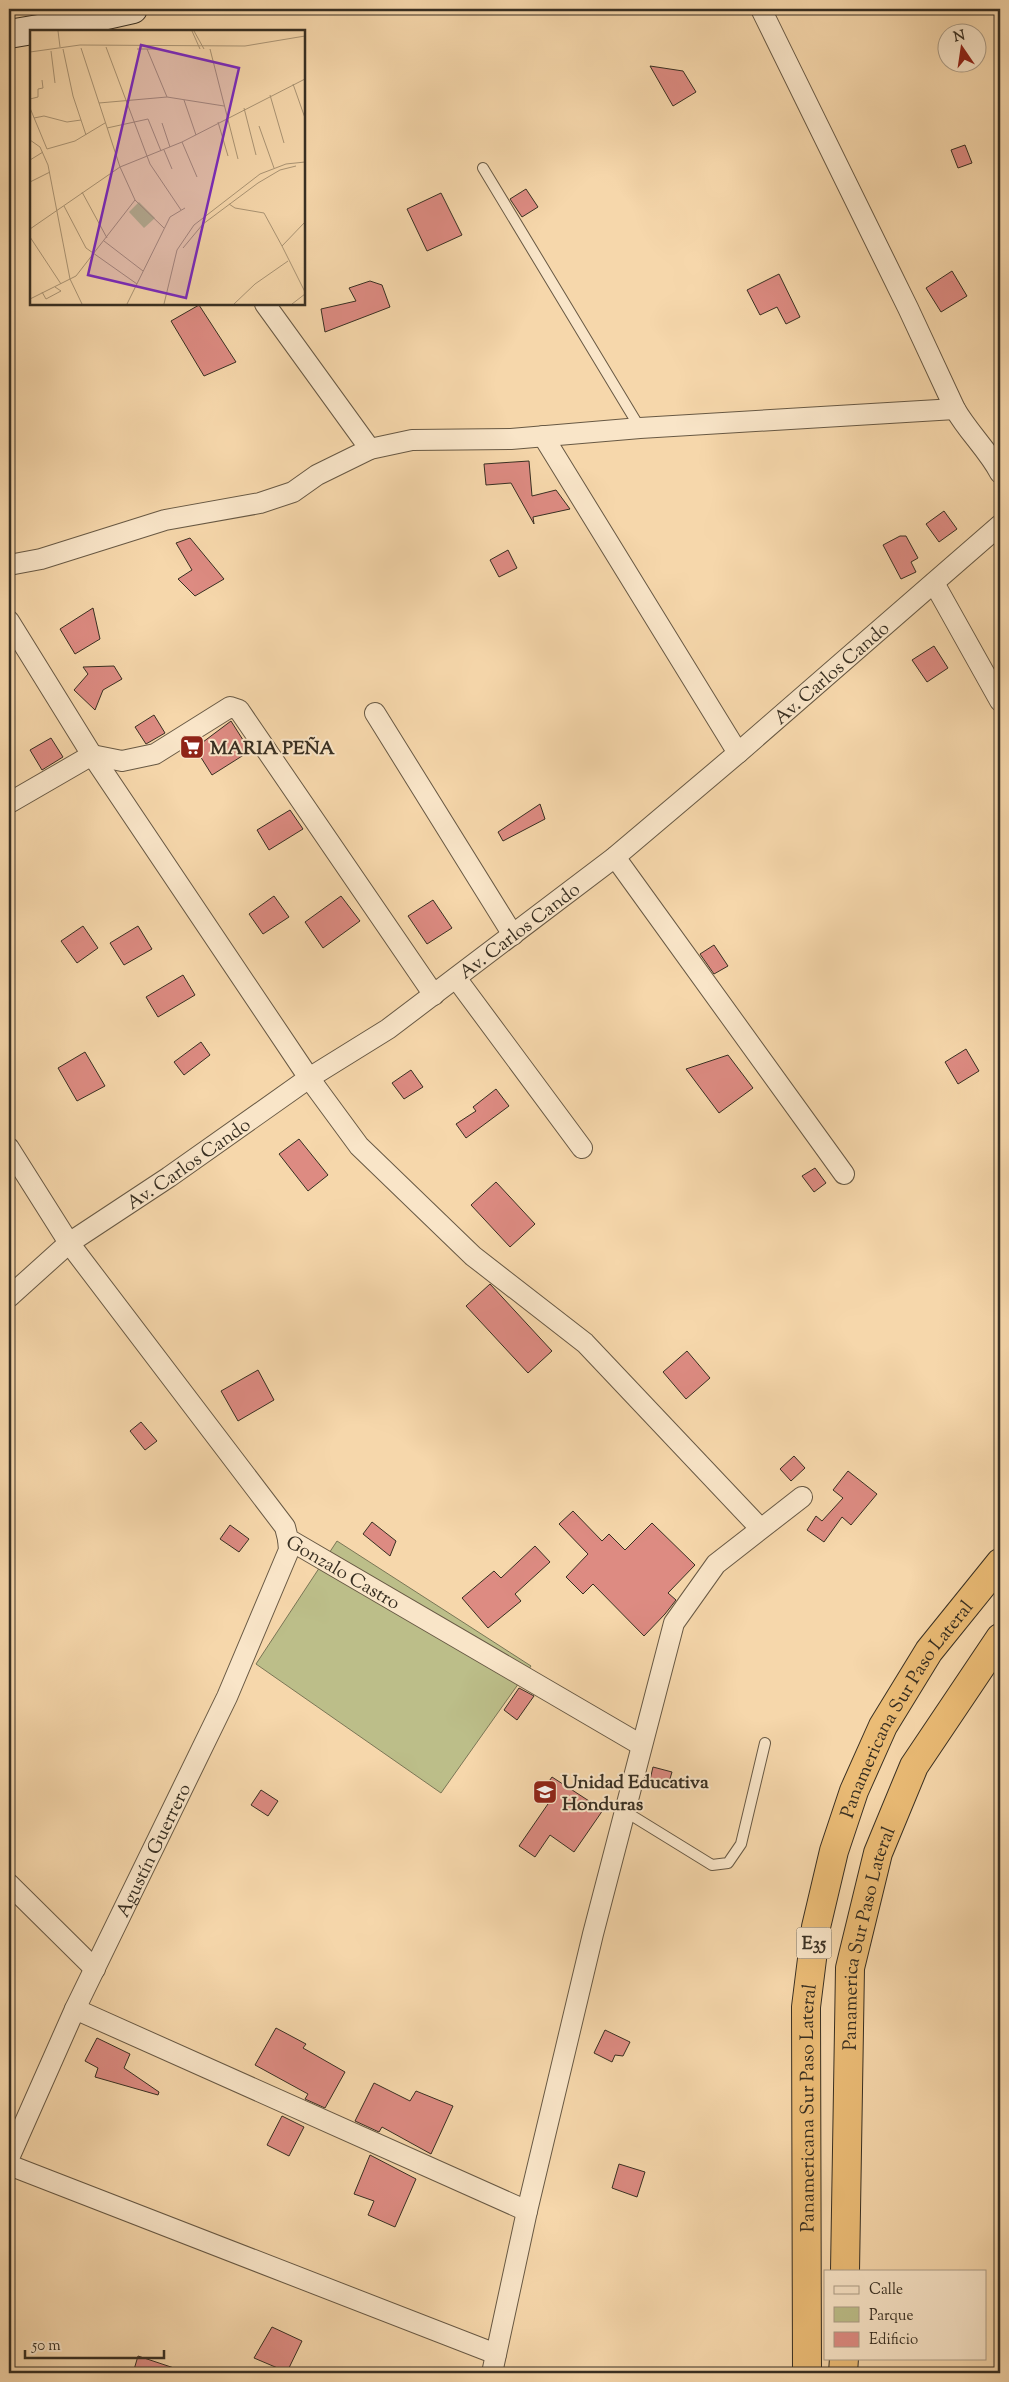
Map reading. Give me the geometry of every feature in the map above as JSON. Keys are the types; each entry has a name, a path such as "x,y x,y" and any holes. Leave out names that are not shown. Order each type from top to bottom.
{"highway":[{"name":"Panamericana Sur Paso Lateral","path":"807,2373 806,2007 816,1928 834,1851 854,1791 883,1726 929,1651 1000,1562"},
{"name":"Panamerica Sur Paso Lateral","path":"845,2261 850,1968 878,1853 914,1766 1000,1638"},
{"path":"806,2251 845,2261"},
{"path":"843,2373 844,2360"}],"main road":[{"path":"46,30 64,28 132,9"},
{"path":"9,34 30,32"}],"street":[{"path":"761,9 904,299 955,409 962,421 991,457 1000,473"},
{"path":"265,305 370,448"},
{"path":"9,565 41,559 165,520 260,503 293,492 317,475 370,448 412,440 511,439 640,428 955,409"},
{"path":"544,436 738,753"},
{"name":"Av. Carlos Cando","path":"9,1297 69,1244 169,1177 309,1078 388,1029 615,857 738,753 1000,525"},
{"path":"934,583 1000,700"},
{"path":"9,622 92,755 309,1078 359,1146 473,1256 585,1343 760,1528"},
{"path":"9,803 92,755 122,761 156,754 230,707 239,710 434,995"},
{"path":"375,713 513,935"},
{"path":"615,857 844,1174"},
{"path":"456,978 582,1148"},
{"name":"Gonzalo Castro","path":"9,1148 69,1244 285,1526 288,1539 641,1745"},
{"path":"492,2373 527,2211 590,1944 674,1623 716,1564 802,1497"},
{"name":"Agustín Guerrero","path":"9,2158 75,2009 227,1697 289,1550 288,1539"},
{"path":"9,1884 95,1969"},
{"path":"75,2009 527,2211"},
{"path":"9,2165 496,2354"}],"lane":[{"path":"483,168 640,428"},
{"path":"626,1812 712,1865 728,1863 741,1844 765,1743"}],"green space":[{"path":"337,1541 531,1666 441,1793 256,1664"}],"building":[{"path":"650,66 683,71 696,92 673,106"},
{"path":"965,145 972,163 958,168 951,150"},
{"path":"526,189 538,207 522,217 510,199"},
{"path":"441,193 462,235 427,251 407,209"},
{"path":"952,271 967,296 941,312 926,288"},
{"path":"779,274 800,317 786,324 777,307 760,315 747,290"},
{"path":"370,281 382,285 390,307 325,332 321,309 356,301 349,288"},
{"path":"199,305 236,362 204,376 171,321"},
{"path":"529,461 532,496 556,490 570,509 533,517 534,524 511,483 486,485 484,464"},
{"path":"944,511 957,529 939,542 926,524"},
{"path":"900,536 906,536 918,558 911,562 916,572 901,579 883,545"},
{"path":"190,538 224,579 195,596 178,579 192,570 176,543"},
{"path":"508,550 517,568 499,577 490,560"},
{"path":"93,608 100,639 75,654 60,629"},
{"path":"934,646 948,668 927,682 912,660"},
{"path":"114,666 122,679 103,690 95,710 74,690 88,674 83,667"},
{"path":"154,715 165,733 146,744 135,727"},
{"path":"231,721 250,751 212,775 195,748"},
{"path":"51,738 63,757 42,770 30,750"},
{"path":"540,804 545,819 503,841 498,832"},
{"path":"290,810 303,829 269,850 257,830"},
{"path":"274,896 289,917 263,934 249,914"},
{"path":"341,896 360,921 323,948 305,922"},
{"path":"433,900 452,928 427,944 408,916"},
{"path":"83,926 98,948 77,963 61,941"},
{"path":"138,926 152,949 124,965 110,943"},
{"path":"714,945 728,966 714,974 700,954"},
{"path":"183,975 195,995 158,1017 146,997"},
{"path":"201,1042 210,1055 184,1075 174,1062"},
{"path":"966,1049 979,1071 958,1084 945,1062"},
{"path":"85,1052 105,1086 77,1101 58,1068"},
{"path":"728,1055 753,1088 719,1113 686,1069"},
{"path":"411,1070 423,1087 404,1099 392,1083"},
{"path":"496,1089 509,1106 466,1138 456,1124 476,1111 473,1107"},
{"path":"299,1139 328,1175 308,1191 279,1154"},
{"path":"815,1168 826,1183 814,1192 802,1176"},
{"path":"496,1182 535,1224 510,1247 471,1205"},
{"path":"490,1284 552,1351 528,1373 466,1306"},
{"path":"687,1351 710,1378 686,1399 663,1372"},
{"path":"258,1370 274,1400 238,1421 221,1391"},
{"path":"141,1422 157,1441 145,1450 130,1431"},
{"path":"794,1456 805,1468 791,1481 780,1469"},
{"path":"848,1471 877,1494 851,1525 842,1517 824,1542 807,1530 816,1516 822,1521 843,1498 833,1490"},
{"path":"573,1511 602,1541 609,1534 625,1550 652,1523 695,1565 668,1593 676,1600 644,1636 593,1584 583,1594 566,1577 588,1554 559,1524"},
{"path":"372,1522 396,1541 390,1556 363,1534"},
{"path":"230,1525 249,1539 239,1552 220,1539"},
{"path":"535,1546 550,1562 515,1594 521,1601 488,1628 462,1598 494,1571 501,1578"},
{"path":"519,1688 534,1696 517,1720 504,1710"},
{"path":"653,1767 672,1772 667,1789 649,1784"},
{"path":"552,1777 603,1810 574,1852 550,1835 535,1857 519,1846 550,1801 540,1794"},
{"path":"261,1790 278,1801 268,1816 251,1805"},
{"path":"276,2028 306,2044 303,2048 345,2072 325,2108 305,2099 308,2094 255,2065"},
{"path":"605,2030 630,2042 623,2056 615,2055 612,2062 594,2053"},
{"path":"97,2038 130,2054 124,2068 159,2092 158,2095 95,2077 98,2068 85,2061"},
{"path":"374,2083 410,2101 416,2091 453,2106 431,2154 382,2127 379,2132 355,2121"},
{"path":"282,2116 304,2127 289,2156 267,2145"},
{"path":"370,2155 416,2179 395,2227 368,2215 374,2201 354,2194"},
{"path":"619,2164 645,2172 637,2197 612,2188"},
{"path":"272,2327 302,2341 287,2372 254,2358"},
{"path":"138,2356 183,2371 182,2373 133,2373"}],"place":[{"name":"MARIA PEÑA","path":"192,747"},
{"name":"Unidad Educativa Honduras","path":"545,1792"}]}
